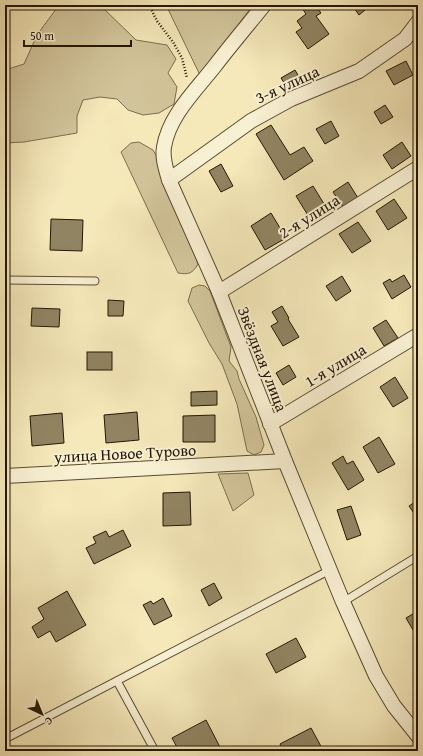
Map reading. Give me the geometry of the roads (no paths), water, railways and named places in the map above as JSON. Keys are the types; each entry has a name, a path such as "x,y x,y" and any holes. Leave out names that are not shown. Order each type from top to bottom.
{"street":[{"name":"Звёздная улица","path":"264,5 191,95 176,116 168,133 164,148 164,164 169,180 219,292 270,424 343,602 376,676 394,706 418,736"},
{"name":"3-я улица","path":"169,180 251,121 291,99 359,71 406,39 418,22"},
{"name":"2-я улица","path":"219,292 418,168"},
{"name":"1-я улица","path":"270,424 418,335"},
{"name":"улица Новое Турово","path":"5,476 285,461"}],"lane":[{"path":"5,280 95,281"},
{"path":"343,602 418,556"},
{"path":"5,739 330,570"},
{"path":"117,680 155,751"}]}
